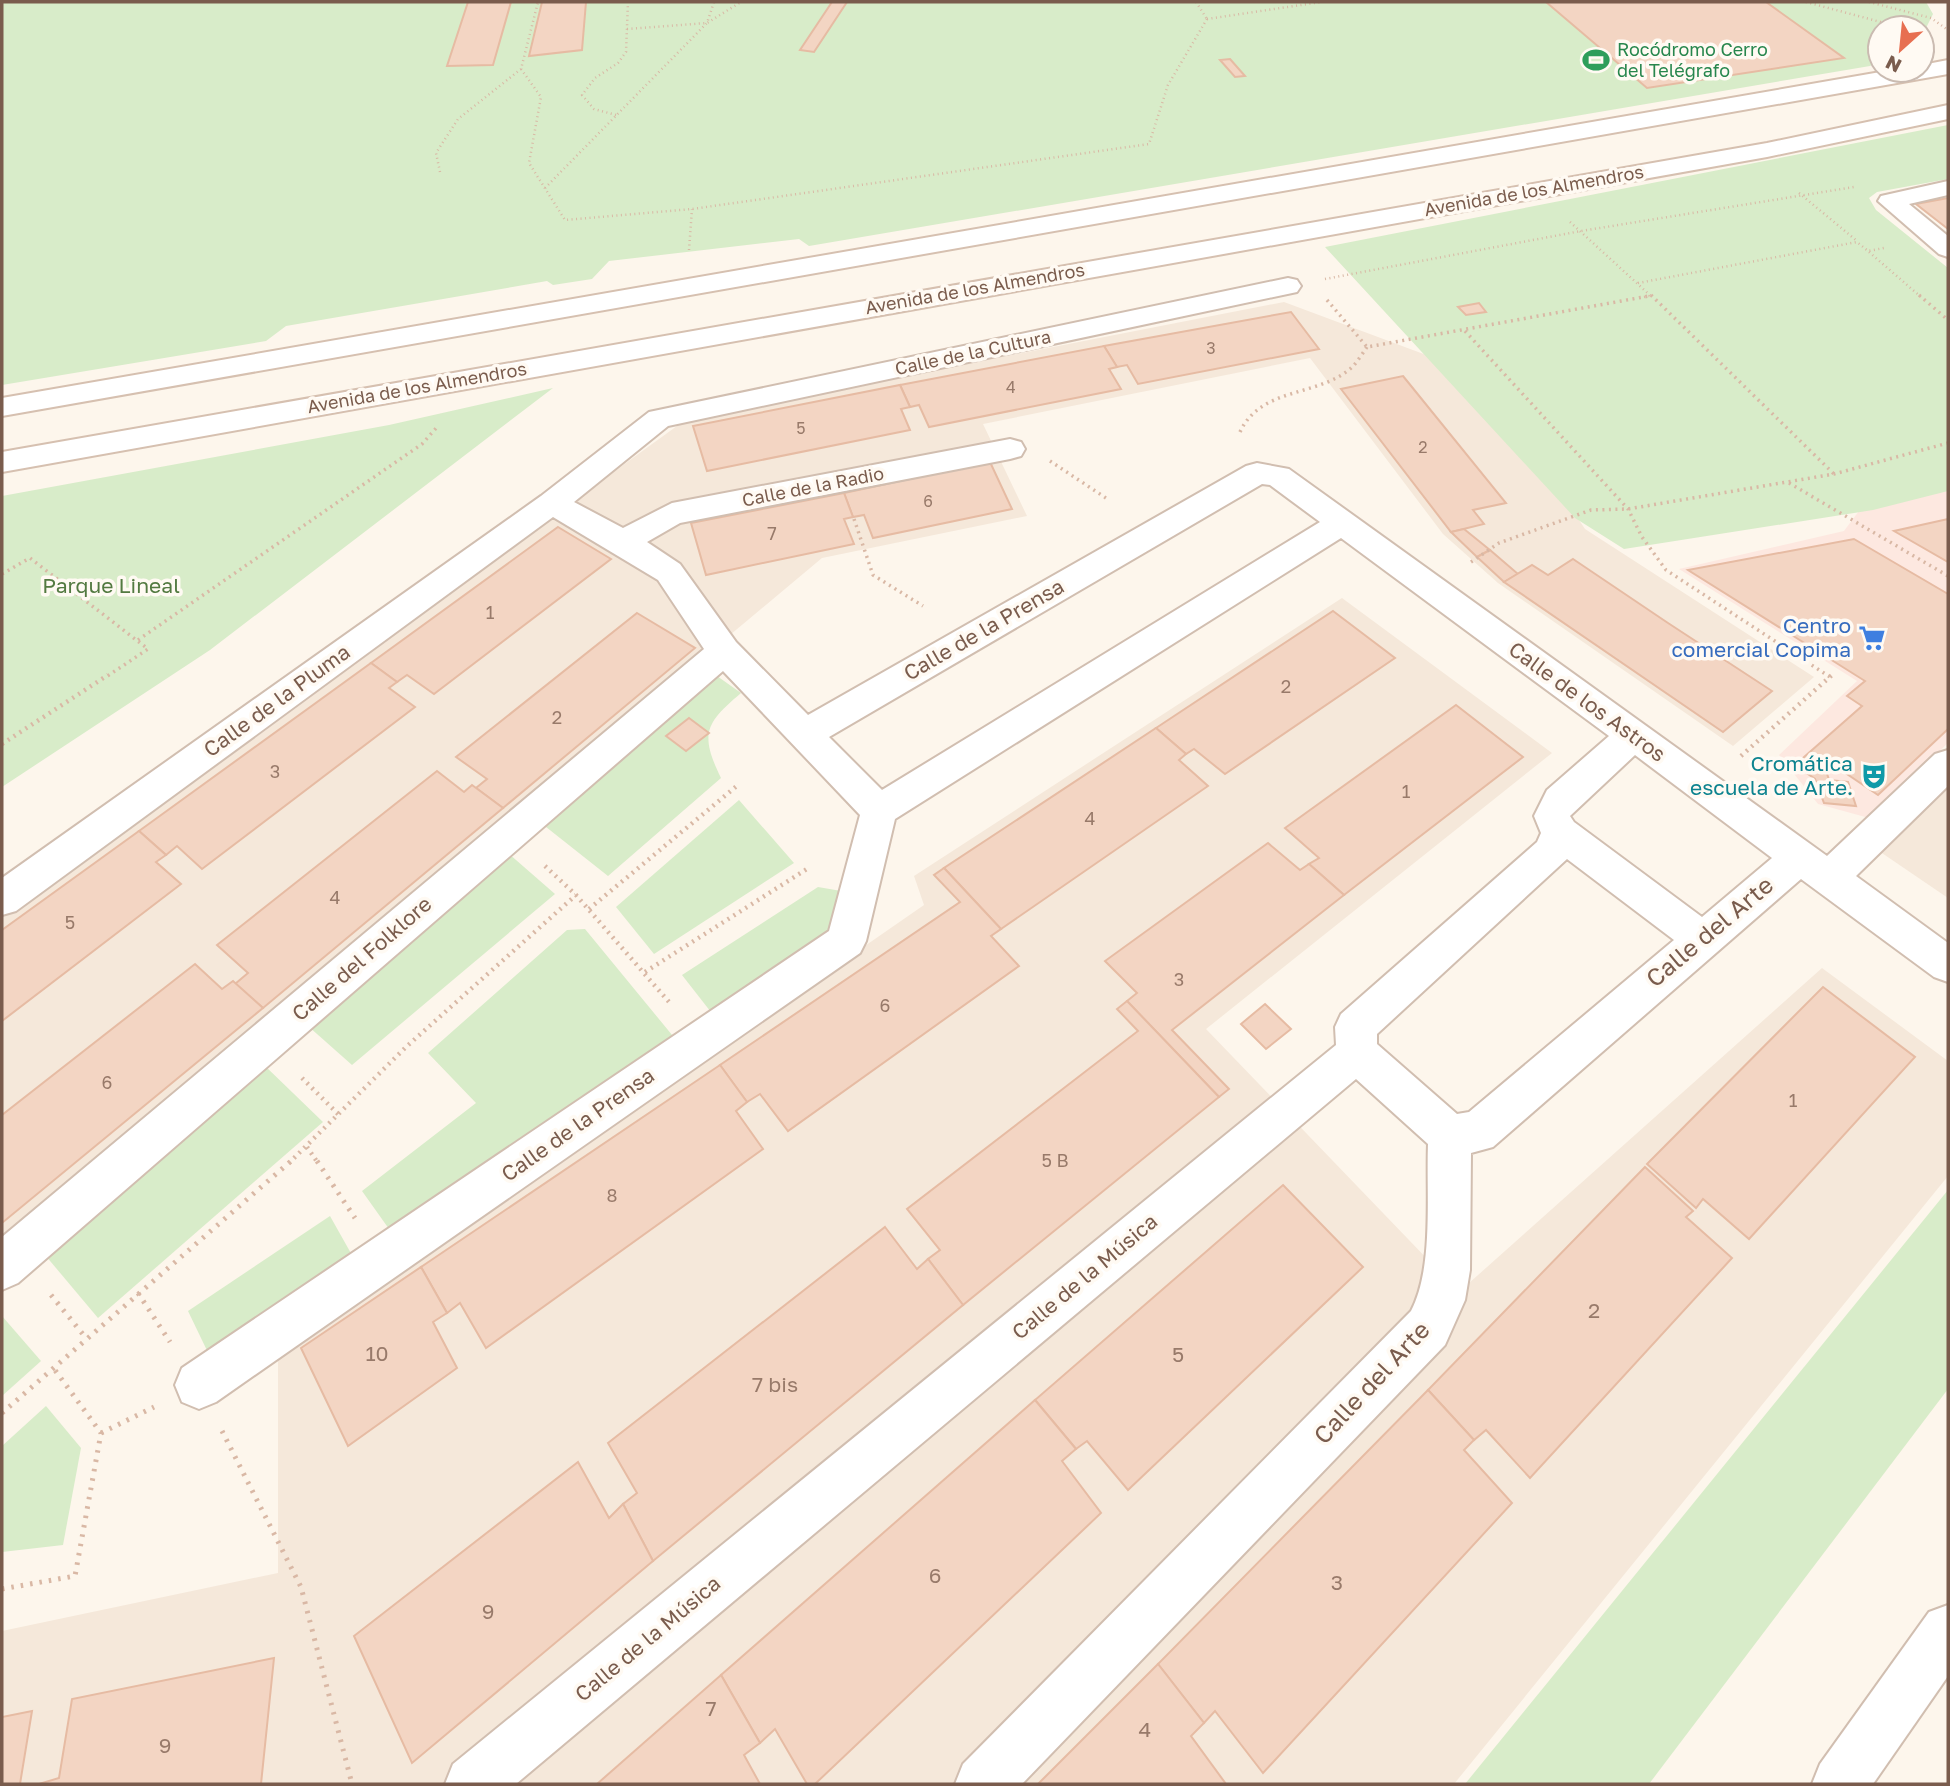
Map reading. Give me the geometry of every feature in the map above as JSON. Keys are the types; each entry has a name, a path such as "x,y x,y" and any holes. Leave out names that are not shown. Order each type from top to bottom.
{"street":[{"path":"2,407 1948,67"},
{"name":"Avenida de los Almendros","path":"2,462 1767,150 1948,112"},
{"path":"1941,243 1890,201 1948,188"},
{"name":"Calle de la Cultura","path":"659,419 1299,284"},
{"name":"Calle de la Pluma","path":"2,899 552,503 659,419"},
{"name":"Calle de la Radio","path":"623,542 672,514 1010,449"},
{"name":"Calle de los Astros","path":"1257,472 1278,476 1948,965"},
{"name":"Calle de la Prensa","path":"804,734 1257,472"},
{"path":"552,503 623,542 668,572 724,651 879,811 1341,523"},
{"name":"Calle del Folklore","path":"2,1267 724,651"},
{"path":"1633,736 1560,800 1552,816 1560,833 1701,938"},
{"name":"Calle del Arte","path":"983,1784 1428,1328 1442,1300 1447,1270 1450,1135 1478,1132 1701,938 1815,866 1948,764"},
{"name":"Calle de la Prensa","path":"199,1385 846,940 879,811"},
{"path":"1450,1135 1357,1053 1356,1027 1552,852 1560,833"},
{"name":"Calle de la Música","path":"473,1784 1357,1053"},
{"path":"1840,1784 1948,1632"}],"path":[{"path":"440,172 436,153 458,119 521,69 538,2"},
{"path":"616,115 594,109 582,95 595,78 618,63 626,52 628,2"},
{"path":"707,23 714,2"},
{"path":"545,188 707,23 741,2"},
{"path":"1196,2 1207,19"},
{"path":"1207,19 1321,2"},
{"path":"1806,2 1866,18"},
{"path":"1869,2 1931,18 1948,30"},
{"path":"521,69 541,97 530,163 565,220 692,209 730,201 1149,144 1168,85 1207,19"},
{"path":"627,29 707,23"},
{"path":"1299,284 1581,231 1867,185"},
{"path":"1799,194 1948,320"},
{"path":"689,251 692,209"},
{"path":"1564,218 1638,283 1835,474"},
{"path":"1638,283 1857,242"},
{"path":"1868,251 1941,243"},
{"path":"1299,284 1367,347"},
{"path":"1240,432 1243,419 1255,408 1337,377 1350,369 1367,347 1650,296"},
{"path":"1465,331 1628,509 1642,537 1666,570 1832,675 1735,761"},
{"path":"1465,567 1499,543 1591,510 1628,509 1835,474 1948,443"},
{"path":"138,640 422,444"},
{"path":"1010,449 1036,452 1110,500"},
{"path":"842,481 873,575 923,606"},
{"path":"1787,482 1948,576"},
{"path":"2,574 30,558 148,649 2,744"},
{"path":"589,909 738,785"},
{"path":"509,833 589,909 701,1040"},
{"path":"645,972 810,867"},
{"path":"2,1413 52,1366 307,1147 406,1047 576,895"},
{"path":"307,1147 383,1259"},
{"path":"138,1293 199,1385 301,1587 352,1784"},
{"path":"2,1589 75,1576 101,1433 52,1366"}],"shaded area":[{"path":"1284,302 1437,359 1561,493 1585,529 1814,677 1733,746 1498,583 1443,534 1310,358 983,424 1027,516 822,558 2,1244 2,915 688,418"},
{"name":"Centro comercial Copima","path":"1948,483 1948,743 1869,818 1818,804 1779,755 1857,681 1679,569 1844,531 1865,503"},
{"path":"1342,598 1552,753 1206,1029 1459,1292 1822,968 1948,1061 1948,1176 1454,1784 2,1784 2,1631 278,1573 278,1353 924,905 914,876"},
{"path":"1948,783 1948,898 1876,849"}],"green space":[{"path":"2,2 1926,2 1933,14 1866,14 1866,67 809,246 799,239 609,261 592,279 553,285 547,281 286,326 266,341 2,385"},
{"path":"1948,125 1948,179 1877,192 1869,198 1876,210 1948,268 1948,491 1873,510 1624,549 1575,518 1325,247"},
{"name":"Parque Lineal","path":"553,388 210,650 2,787 2,496 389,425"},
{"path":"717,676 741,693 713,721 710,730 710,750 721,778 608,876 541,823"},
{"path":"739,800 794,863 654,954 616,907"},
{"path":"507,852 555,894 352,1065 308,1026"},
{"path":"818,887 847,892 833,937 714,1016 682,975"},
{"path":"585,929 677,1041 394,1236 362,1191 476,1103 428,1053 567,930"},
{"path":"263,1064 323,1122 98,1318 40,1249"},
{"path":"1948,1190 1948,1389 1649,1784 1465,1784"},
{"path":"330,1216 357,1264 213,1363 188,1311"},
{"path":"2,1316 41,1361 2,1396"},
{"path":"46,1406 81,1448 63,1545 2,1552 2,1446"}],"building":[{"path":"468,2 511,2 493,65 447,66"},
{"path":"542,2 586,2 582,50 529,56"},
{"path":"832,2 847,2 814,52 800,50"},
{"path":"1546,2 1766,2 1844,58 1647,88"},
{"path":"1230,59 1245,76 1235,77 1220,60"},
{"path":"1948,198 1948,229 1916,204"},
{"path":"1479,303 1486,312 1466,315 1458,307"},
{"path":"1291,312 1319,349 1138,384 1127,365 1117,367 1104,346"},
{"path":"1104,346 1117,367 1109,369 1121,389 929,427 919,405 910,407 900,385"},
{"path":"1403,376 1506,503 1473,510 1484,524 1451,532 1341,389"},
{"path":"900,385 910,407 901,409 910,430 707,471 693,426"},
{"path":"990,462 1012,509 873,538 864,515 853,517 844,493"},
{"path":"844,493 853,517 844,519 854,544 706,575 691,523"},
{"path":"1948,519 1948,562 1894,531"},
{"path":"558,527 611,559 434,694 407,675 397,682 371,663"},
{"path":"1464,529 1490,550 1477,557 1451,532"},
{"name":"Centro comercial Copima","path":"1854,539 1948,594 1948,729 1878,795 1829,762 1825,767 1829,780 1848,782 1856,806 1824,803 1815,779 1795,765 1862,706 1847,696 1865,681 1688,570"},
{"path":"1490,550 1518,574 1504,582 1477,557"},
{"path":"1573,559 1772,691 1723,732 1504,582 1532,565 1548,575"},
{"path":"1333,611 1395,658 1225,774 1194,749 1186,754 1156,728"},
{"path":"637,613 695,648 503,808 476,788 487,779 456,757"},
{"path":"371,663 397,682 389,688 415,707 202,869 177,846 166,855 139,831"},
{"path":"1456,705 1523,757 1344,895 1309,864 1319,858 1285,828"},
{"path":"689,718 709,733 686,751 666,736"},
{"path":"1156,728 1186,754 1179,760 1208,786 1001,929 944,868"},
{"path":"437,771 464,792 472,785 503,808 263,1008 235,984 248,973 217,945"},
{"path":"139,831 166,855 156,862 181,884 2,1021 2,930"},
{"path":"1268,843 1300,870 1309,864 1344,895 1172,1030 1229,1089 1219,1097 1127,1001 1137,993 1105,961"},
{"path":"944,868 1001,929 991,936 1019,966 788,1131 760,1094 747,1102 720,1065 960,902 934,875"},
{"path":"195,964 222,989 233,981 263,1008 2,1223 2,1115"},
{"path":"1823,987 1915,1057 1749,1239 1703,1199 1696,1208 1647,1164"},
{"path":"1127,1001 1219,1097 963,1305 928,1259 940,1250 907,1209 1138,1031 1117,1009"},
{"path":"1265,1004 1291,1029 1266,1049 1241,1024"},
{"path":"720,1065 747,1102 736,1111 763,1149 486,1348 460,1303 447,1313 421,1267"},
{"path":"1645,1167 1693,1211 1686,1217 1732,1258 1530,1478 1486,1430 1474,1440 1428,1390"},
{"path":"1283,1185 1363,1267 1128,1490 1087,1441 1076,1449 1035,1400"},
{"path":"885,1227 917,1269 928,1259 963,1305 653,1561 623,1504 637,1493 608,1443"},
{"path":"421,1267 447,1313 433,1322 457,1368 348,1446 301,1348"},
{"path":"1428,1390 1474,1440 1464,1450 1512,1503 1263,1773 1215,1711 1204,1723 1158,1664"},
{"path":"1035,1400 1076,1449 1062,1461 1101,1513 815,1784 807,1784 775,1729 760,1743 721,1675"},
{"path":"578,1462 609,1518 623,1504 653,1561 412,1763 354,1636"},
{"path":"274,1658 261,1784 39,1784 59,1778 72,1699"},
{"path":"1158,1664 1204,1723 1191,1736 1226,1784 1038,1784"},
{"path":"721,1675 760,1743 744,1755 760,1784 597,1784"},
{"path":"32,1711 20,1784 2,1784 2,1717"}],"place":[{"name":"Rocódromo Cerro del Telégrafo","path":"1596,60"},
{"name":"Centro comercial Copima","path":"1872,638"},
{"name":"Cromática escuela de Arte.","path":"1874,776"}]}
